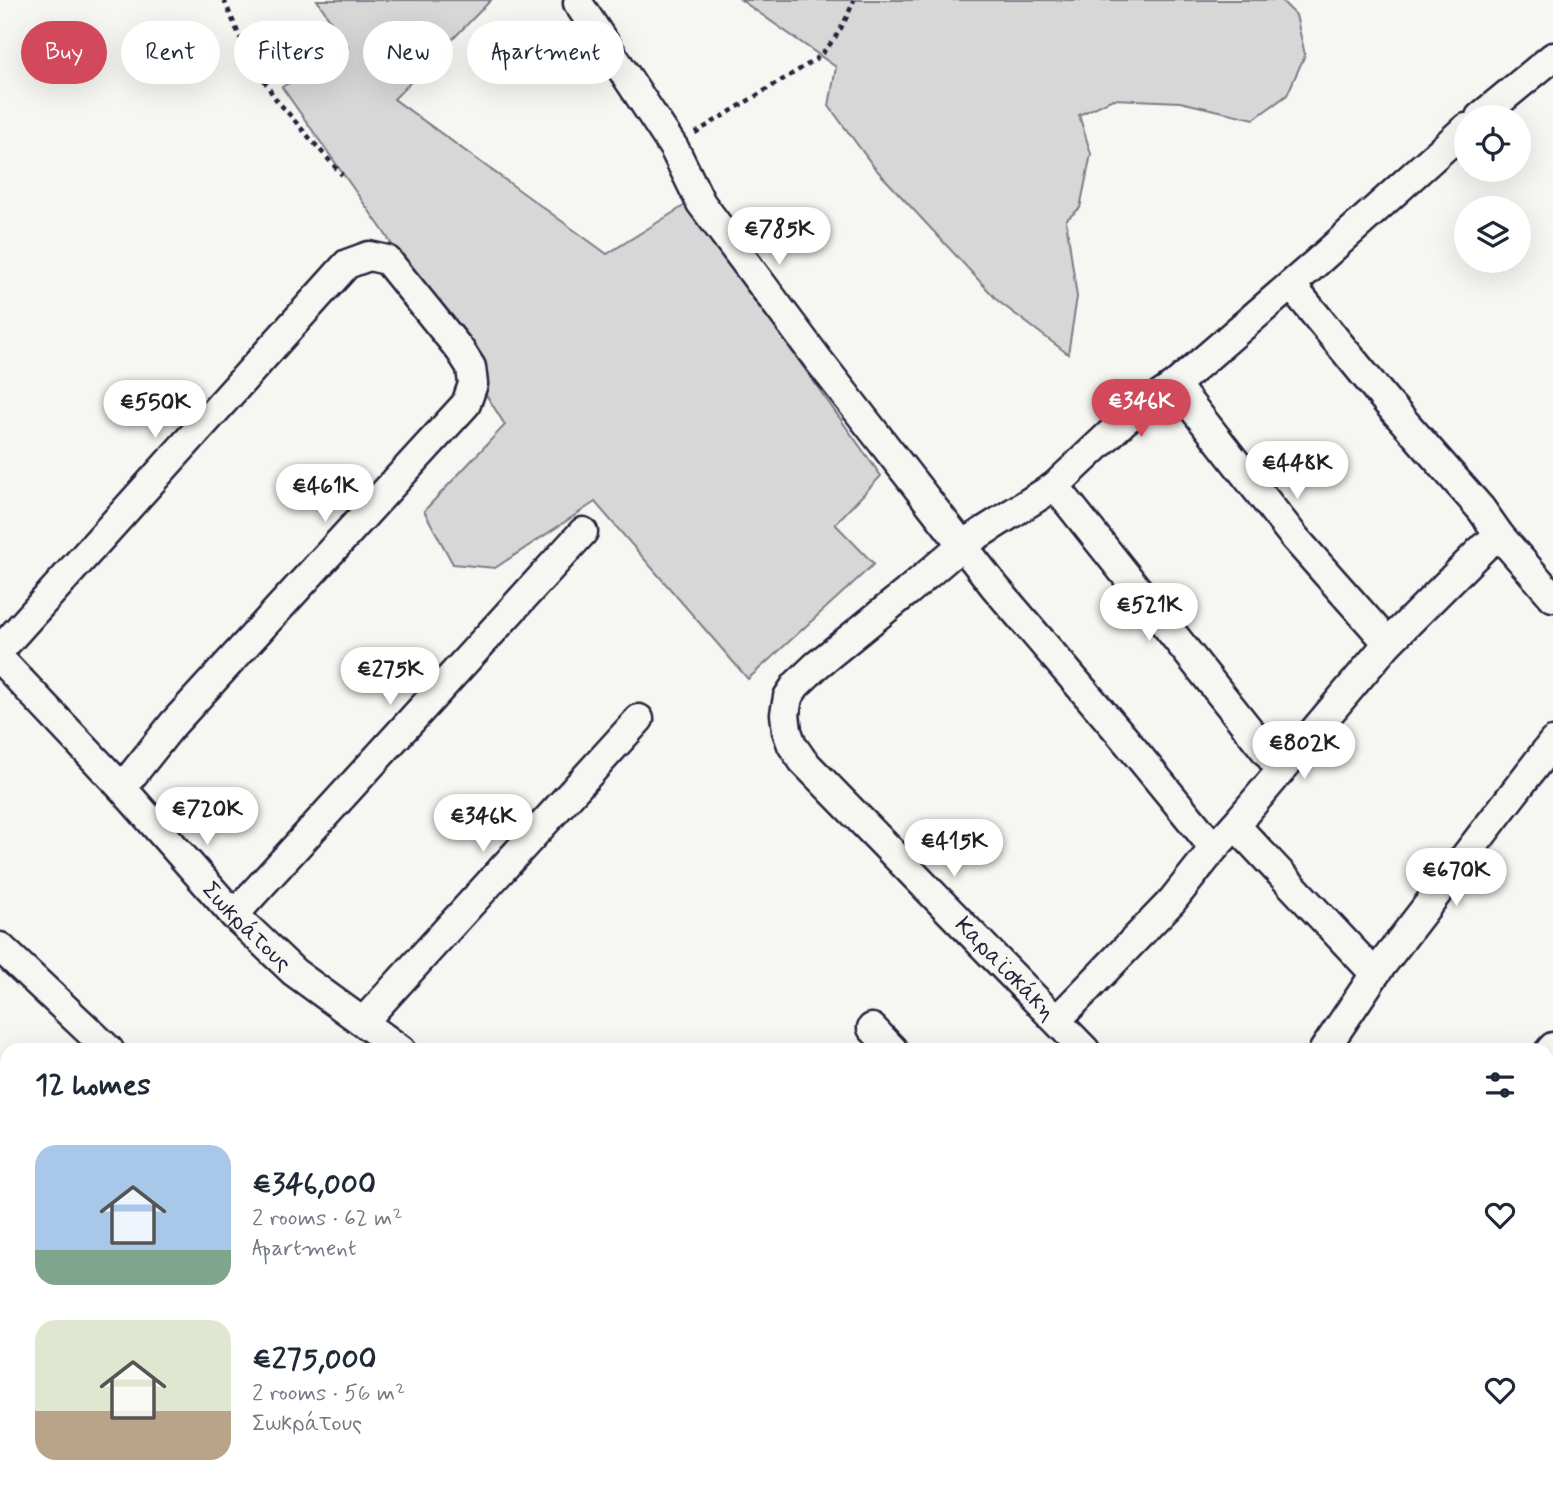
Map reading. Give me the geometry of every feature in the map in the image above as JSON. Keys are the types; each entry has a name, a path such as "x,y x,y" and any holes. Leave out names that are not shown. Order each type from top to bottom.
{"street":[{"path":"579,3 674,148 701,203 819,361 995,587 1214,848"},
{"path":"1495,105 1553,57"},
{"path":"962,545 1055,486 1125,420 1175,385 1454,139"},
{"path":"0,650 347,264 369,256 387,260 471,367 472,384 466,404 173,724 122,788"},
{"path":"1291,285 1553,597"},
{"path":"1175,385 1295,538 1388,643"},
{"path":"1055,486 1282,770"},
{"path":"234,915 583,532"},
{"path":"1057,1020 1172,901 1388,643 1484,547 1500,536"},
{"name":"Καραϊσκάκη","path":"962,545 796,685 788,697 785,714 787,731 792,745 803,761 1078,1043"},
{"name":"Σωκράτους","path":"0,659 122,788 234,915 294,972 392,1043"},
{"path":"363,1022 639,719"},
{"path":"1329,1043 1375,974 1553,742"},
{"path":"1235,825 1375,974"},
{"path":"3,957 101,1043"},
{"path":"872,1028 886,1043"}],"path":[{"path":"224,0 243,44 274,97 342,175"},
{"path":"674,148 815,60 831,46 854,0"}],"shaded area":[{"path":"317,0 491,0 470,21 467,21 467,24 453,39 453,21 363,21 363,84 409,84 394,99 607,254 687,204 881,476 835,524 874,564 748,679 595,502 495,568 453,564 424,511 505,425 384,232 282,87 287,84 349,84 349,21 331,21"},
{"path":"741,0 1281,0 1296,15 1305,55 1287,95 1254,119 1180,102 1113,99 1079,115 1091,154 1080,208 1066,220 1077,297 1068,354 998,301 874,167 829,106 836,67"}]}
